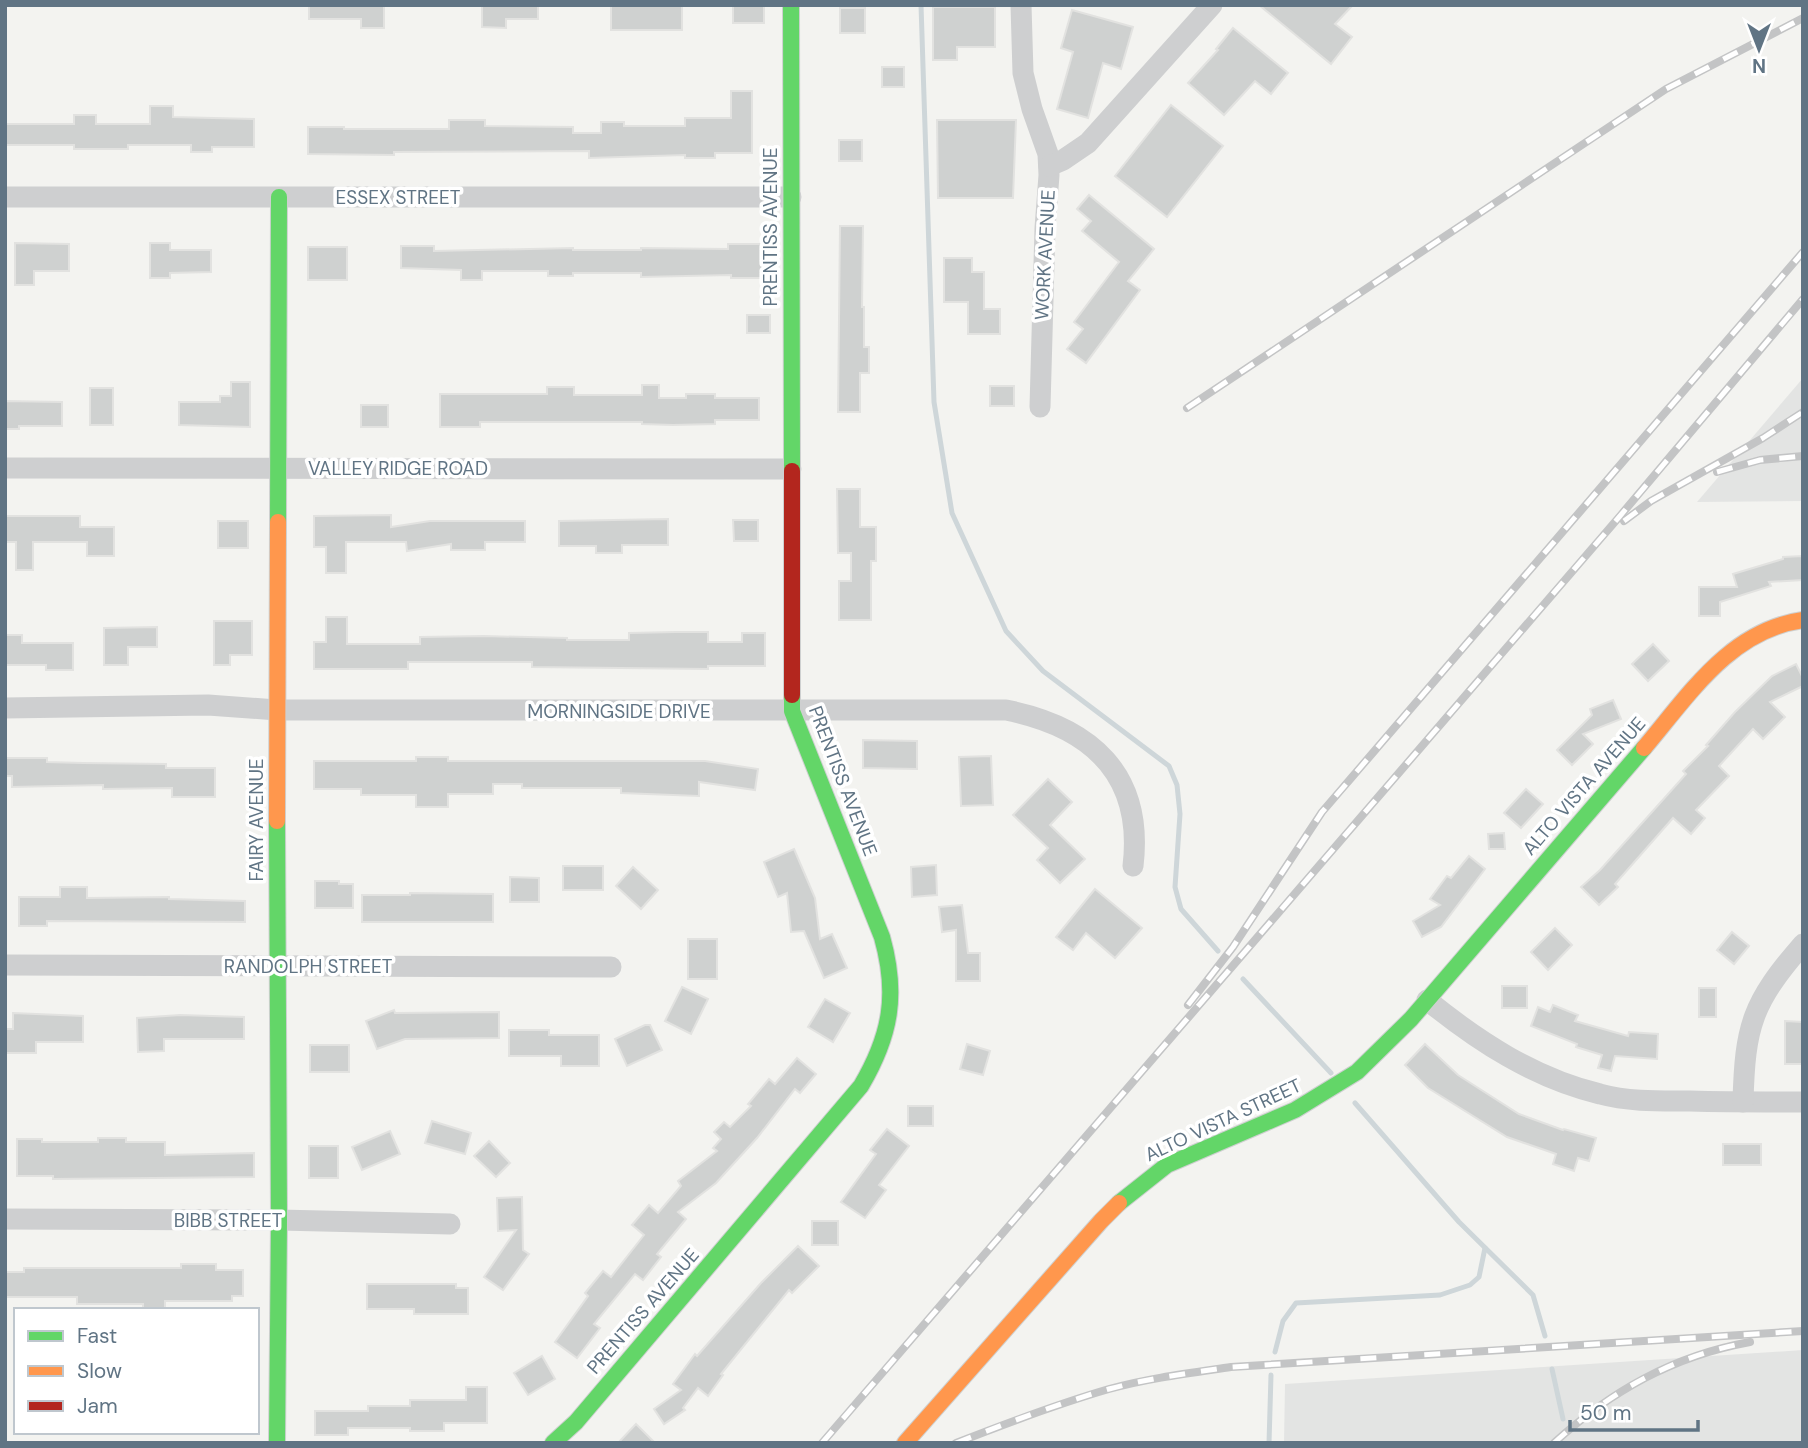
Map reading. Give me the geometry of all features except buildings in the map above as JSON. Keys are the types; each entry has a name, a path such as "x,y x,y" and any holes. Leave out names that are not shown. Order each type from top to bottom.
{"street":[{"name":"PRENTISS AVENUE","path":"553,1443 576,1422 861,1086 872,1069 887,1032 893,993 888,955 792,711 791,5"},
{"path":"1021,5 1023,73 1049,166"},
{"name":"WORK AVENUE","path":"1040,407 1049,166 1088,143 1212,5"},
{"name":"ESSEX STREET","path":"5,197 791,197"},
{"name":"FAIRY AVENUE","path":"277,1443 279,197"},
{"name":"VALLEY RIDGE ROAD","path":"5,468 791,469"},
{"name":"ALTO VISTA AVENUE","path":"1427,1000 1717,663 1734,647 1753,635 1796,621"},
{"name":"MORNINGSIDE DRIVE","path":"5,708 208,705 277,709 1006,710 1035,716 1061,727 1101,755 1115,772 1127,793 1133,817 1136,841 1133,866"},
{"path":"1743,1102 1745,1056 1755,1015 1775,976 1803,944"},
{"name":"RANDOLPH STREET","path":"5,965 611,967"},
{"path":"1427,1000 1514,1061 1553,1079 1601,1095 1642,1101 1803,1102"},
{"name":"ALTO VISTA STREET","path":"905,1443 1101,1221 1132,1191 1167,1165 1295,1110 1338,1086 1357,1072 1412,1019 1427,1000"},
{"name":"BIBB STREET","path":"5,1219 450,1224"}],"shaded area":[{"path":"1803,378 1803,501 1697,502"},
{"path":"1803,1350 1803,1443 1284,1443 1285,1384"}],"waterway":[{"path":"921,5 934,402 952,513 1006,631 1043,671 1169,766 1177,785 1180,814 1175,887 1181,909 1218,951"},
{"path":"1243,979 1331,1073"},
{"path":"1355,1103 1459,1222 1533,1295 1545,1336"},
{"path":"1275,1352 1283,1321 1296,1303 1440,1295 1470,1285 1479,1277 1485,1248"},
{"path":"1552,1369 1563,1419"},
{"path":"1269,1443 1271,1375"}],"railway":[{"path":"1187,408 1666,89 1803,18"},
{"path":"1188,1005 1233,947 1322,812 1803,252"},
{"path":"822,1443 1620,516 1803,299"},
{"path":"1624,521 1651,501 1763,438 1803,412"},
{"path":"1717,472 1760,460 1803,456"},
{"path":"956,1443 1109,1389 1231,1367 1803,1331"},
{"path":"1554,1443 1598,1407 1644,1378 1695,1356 1750,1342"}],"traffic: fast":[{"path":"791,5 792,471"},
{"path":"278,522 279,197"},
{"path":"553,1443 576,1422 861,1086 885,1031 889,1014 890,977 882,937 792,711 792,695"},
{"path":"1119,1203 1167,1165 1295,1110 1357,1072 1411,1019 1644,748"},
{"path":"277,821 277,1443"}],"traffic: slow":[{"path":"277,821 278,522"},
{"path":"1644,748 1695,687 1732,651 1777,626 1803,620"},
{"path":"905,1443 1119,1203"}],"traffic: jam":[{"path":"792,471 792,695"}]}
